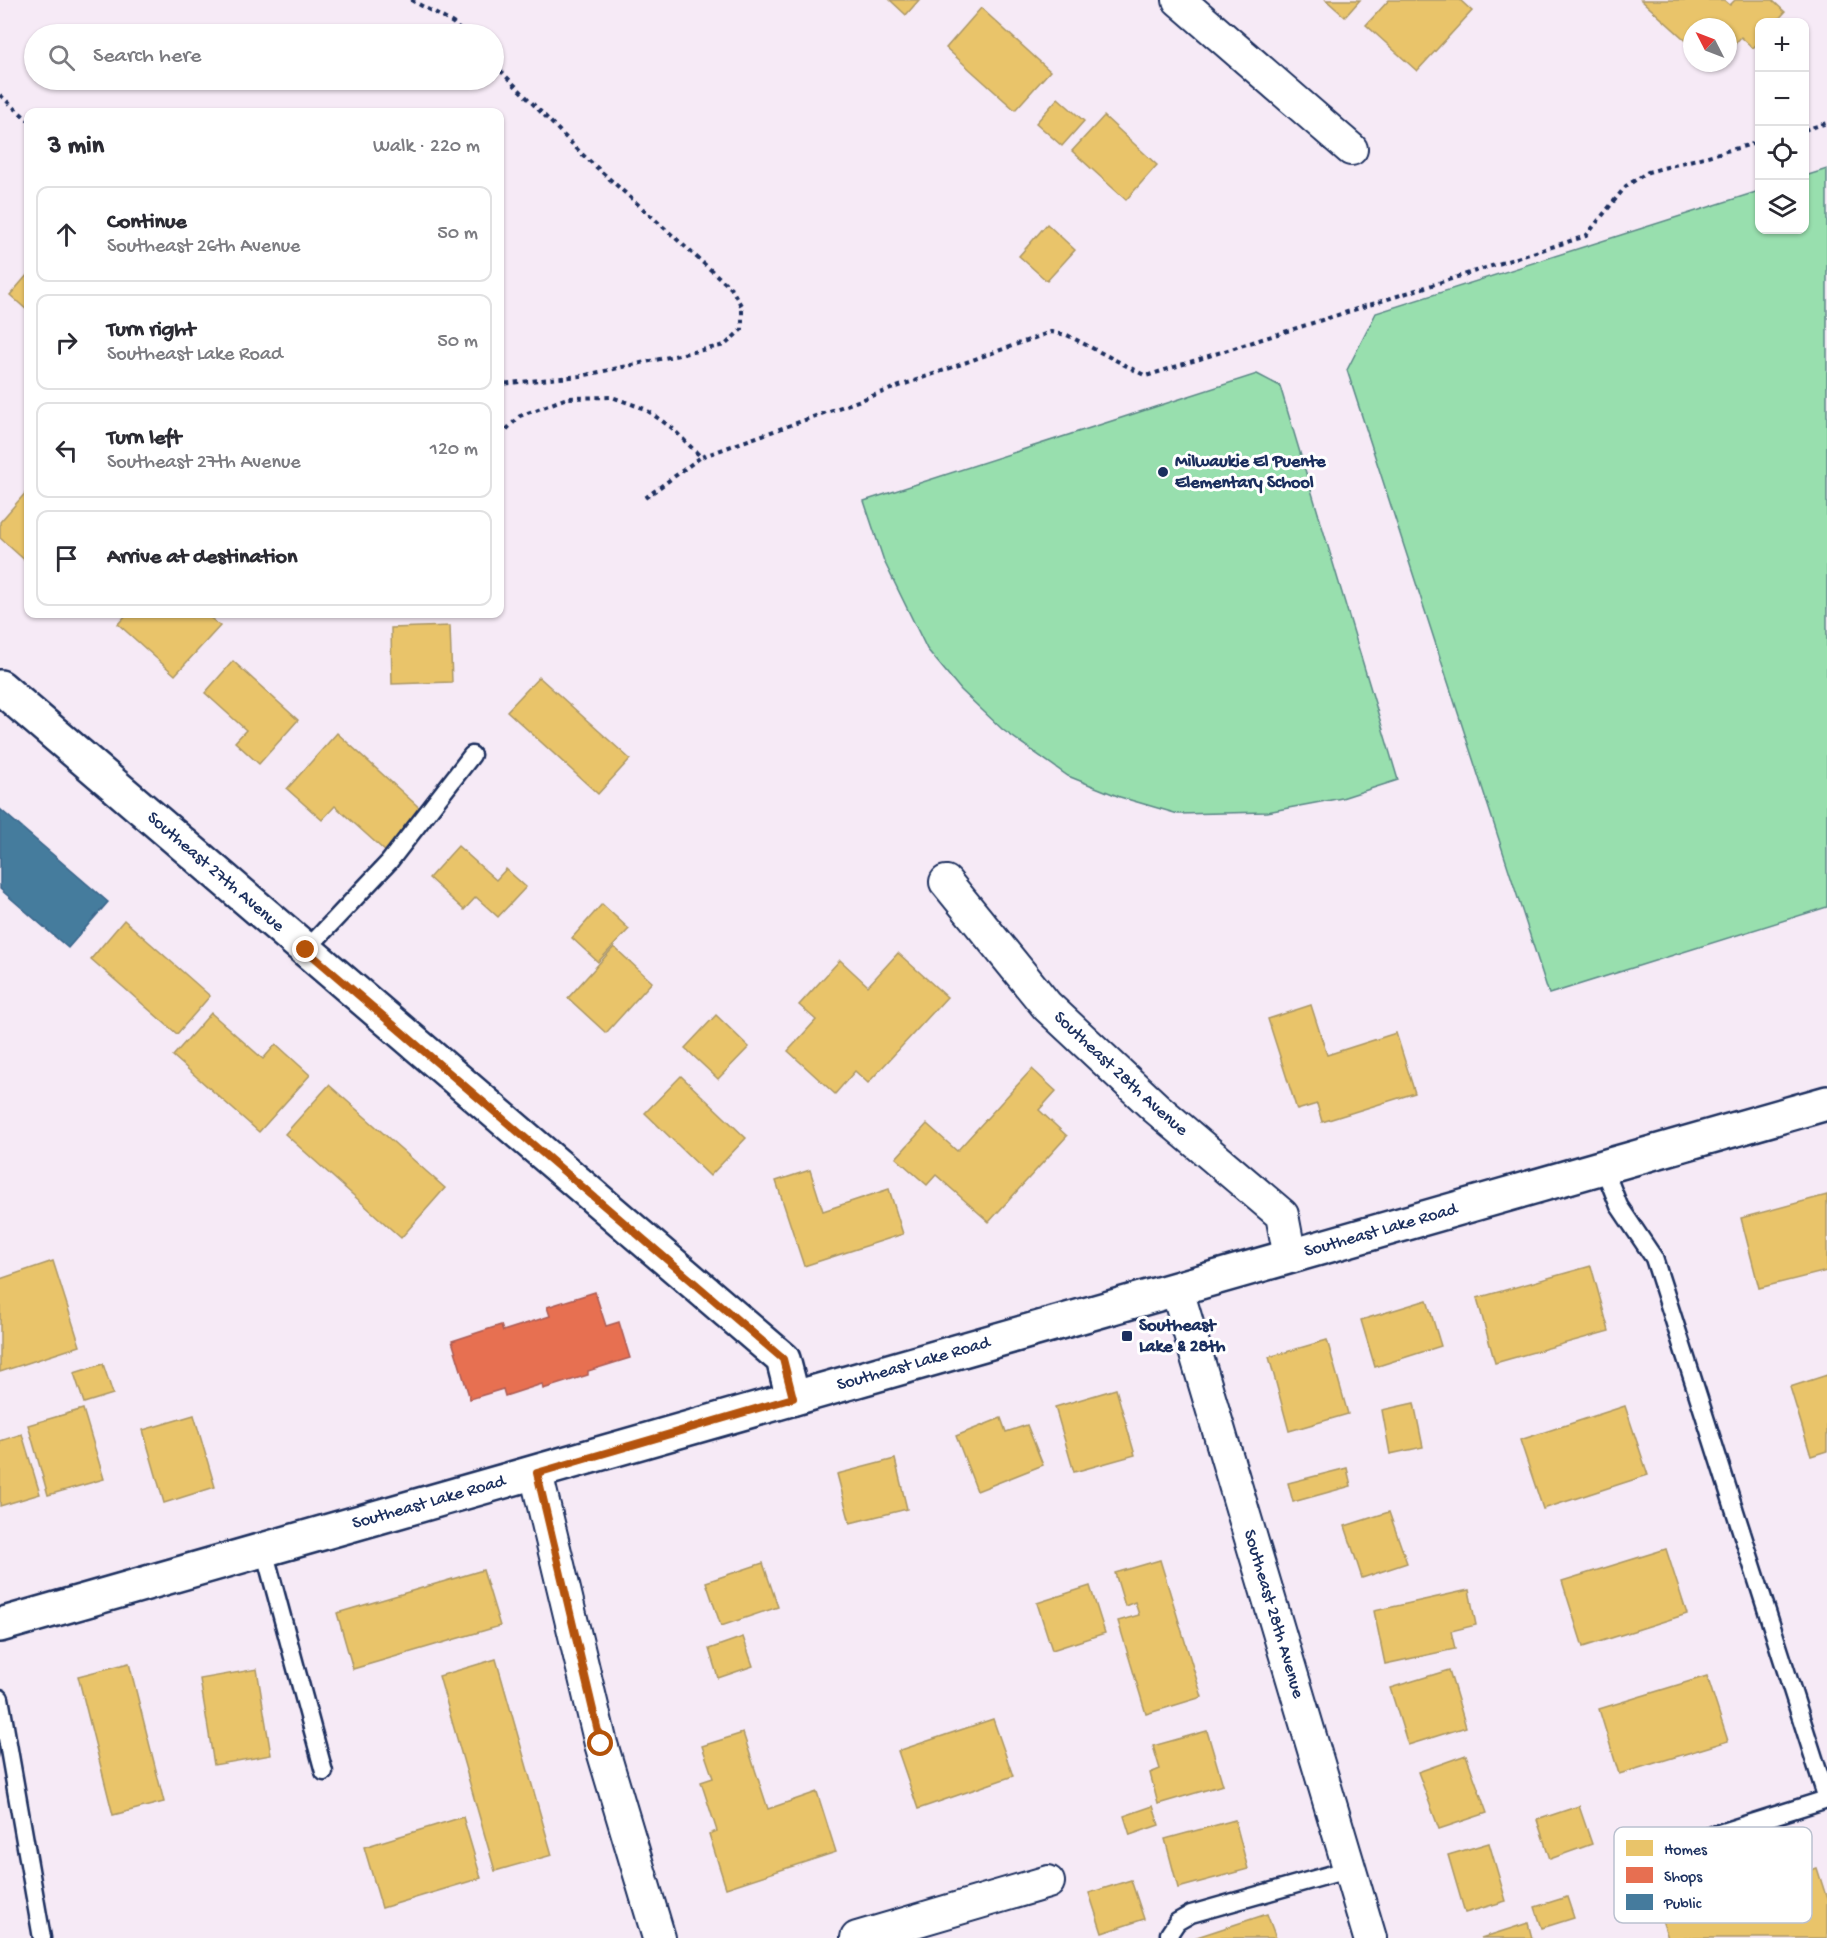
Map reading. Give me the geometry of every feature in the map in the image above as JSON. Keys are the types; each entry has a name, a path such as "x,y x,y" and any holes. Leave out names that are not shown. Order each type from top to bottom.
{"street":[{"path":"1179,0 1351,148"},
{"name":"Southeast 27th Avenue","path":"0,687 783,1359 793,1398"},
{"name":"Southeast 28th Avenue","path":"946,882 1047,1006 1156,1108 1282,1215 1290,1257"},
{"name":"Southeast Lake Road","path":"0,1625 1827,1102"},
{"name":"Southeast 28th Avenue","path":"1176,1290 1370,1938"},
{"path":"537,1473 601,1744 659,1938"},
{"path":"857,1938 1048,1881"}],"lane":[{"path":"306,950 389,862 472,755"},
{"path":"1603,1167 1618,1206 1654,1258 1827,1799 1738,1827"},
{"path":"264,1550 324,1772"},
{"path":"0,1698 42,1938"},
{"path":"1170,1938 1169,1934 1177,1922 1191,1914 1350,1869"}],"path":[{"path":"411,0 454,24"},
{"path":"504,74 583,155 731,288 742,307 742,329 725,345 581,376 504,384"},
{"path":"0,95 24,116"},
{"path":"1809,128 1827,123"},
{"path":"645,498 700,457 1051,332 1067,335 1146,376 1586,236 1626,186 1648,172 1755,143"},
{"path":"504,432 520,416 567,398 612,397 645,409 672,428 700,457"}],"green space":[{"path":"1827,169 1827,907 1549,994 1347,370 1376,313 1755,192 1755,234 1809,234 1809,175"},
{"path":"1257,374 1280,386 1398,780 1342,798 1267,812 1178,814 1120,797 1068,776 1003,730 961,690 927,649 884,561 864,501"}],"building: Homes":[{"path":"890,0 919,0 906,15"},
{"path":"1326,0 1360,0 1345,17"},
{"path":"1389,0 1460,0 1472,11 1417,71 1366,25"},
{"path":"1641,0 1724,0 1730,5 1735,0 1772,0 1785,12 1780,18 1755,18 1755,46 1753,48 1741,37 1737,42 1737,18 1683,18 1683,38"},
{"path":"981,8 1050,71 1015,110 946,48"},
{"path":"1058,98 1084,121 1062,146 1036,123"},
{"path":"1104,116 1157,165 1126,200 1072,151"},
{"path":"1047,224 1075,250 1047,281 1019,256"},
{"path":"24,279 24,307 10,295"},
{"path":"24,495 24,559 0,538 0,522"},
{"path":"123,618 211,618 220,626 175,675 118,624"},
{"path":"450,626 452,682 392,684 391,628"},
{"path":"233,661 298,720 259,764 235,742 246,730 205,693"},
{"path":"539,677 630,759 598,794 507,711"},
{"path":"337,733 423,811 386,852 335,806 322,820 287,789"},
{"path":"458,846 496,880 506,869 526,887 498,917 476,897 464,910 429,878"},
{"path":"602,904 629,929 598,962 572,938"},
{"path":"124,920 210,996 177,1034 91,959"},
{"path":"614,947 652,982 606,1033 568,998"},
{"path":"898,953 947,997 868,1083 855,1071 835,1094 788,1051 816,1020 799,1005 840,960 868,986"},
{"path":"1311,1005 1327,1055 1396,1033 1415,1093 1322,1122 1317,1104 1297,1110 1268,1019"},
{"path":"211,1013 263,1059 276,1044 310,1075 259,1132 173,1056"},
{"path":"716,1015 749,1047 718,1079 685,1048"},
{"path":"1032,1069 1056,1091 1039,1110 1067,1136 989,1222 936,1175 927,1185 896,1158 927,1124 957,1151"},
{"path":"681,1076 746,1138 710,1176 645,1113"},
{"path":"329,1085 445,1188 401,1238 285,1134"},
{"path":"810,1170 823,1211 889,1189 903,1234 804,1266 776,1181"},
{"path":"1827,1195 1827,1271 1759,1288 1741,1218"},
{"path":"53,1261 80,1346 0,1372 0,1279"},
{"path":"1591,1266 1609,1331 1495,1363 1477,1298"},
{"path":"1427,1300 1441,1346 1375,1367 1361,1320"},
{"path":"1327,1340 1348,1414 1289,1431 1269,1357"},
{"path":"103,1364 113,1394 84,1403 74,1373"},
{"path":"1827,1375 1827,1451 1811,1456 1790,1387"},
{"path":"1116,1389 1135,1455 1074,1472 1055,1407"},
{"path":"1414,1403 1423,1447 1390,1454 1382,1410"},
{"path":"1625,1406 1648,1475 1543,1509 1520,1440"},
{"path":"83,1409 104,1479 48,1495 28,1425"},
{"path":"194,1415 215,1487 164,1503 143,1430"},
{"path":"1001,1418 1006,1432 1027,1425 1043,1465 977,1491 956,1436"},
{"path":"22,1434 40,1494 0,1506 0,1441"},
{"path":"895,1459 907,1509 850,1523 837,1474"},
{"path":"1347,1468 1351,1486 1293,1502 1288,1483"},
{"path":"1389,1512 1407,1563 1362,1578 1345,1526"},
{"path":"1666,1549 1687,1614 1583,1647 1562,1581"},
{"path":"1160,1560 1202,1697 1146,1714 1118,1621 1139,1615 1135,1602 1125,1606 1115,1573"},
{"path":"763,1563 778,1607 721,1626 706,1582"},
{"path":"483,1570 500,1626 353,1669 337,1613"},
{"path":"1090,1586 1105,1633 1052,1650 1037,1603"},
{"path":"1469,1590 1476,1625 1451,1631 1455,1649 1385,1664 1374,1611"},
{"path":"743,1637 753,1666 718,1678 709,1649"},
{"path":"496,1659 552,1855 495,1871 439,1676"},
{"path":"129,1663 164,1802 113,1815 78,1676"},
{"path":"257,1669 271,1755 214,1765 200,1679"},
{"path":"1449,1670 1466,1727 1408,1745 1390,1688"},
{"path":"1707,1676 1728,1741 1619,1774 1599,1709"},
{"path":"993,1719 1013,1776 918,1809 898,1751"},
{"path":"1207,1731 1223,1785 1158,1804 1150,1773 1160,1769 1153,1746"},
{"path":"743,1733 768,1809 817,1792 836,1852 726,1888 709,1834 717,1831 701,1782 713,1778 702,1746"},
{"path":"1466,1755 1487,1813 1439,1829 1418,1772"},
{"path":"1153,1806 1159,1825 1130,1835 1124,1816"},
{"path":"1579,1806 1592,1844 1550,1859 1537,1820"},
{"path":"463,1817 481,1878 382,1908 364,1847"},
{"path":"1235,1820 1248,1869 1178,1888 1165,1839"},
{"path":"1489,1843 1506,1901 1465,1913 1448,1855"},
{"path":"1817,1868 1827,1899 1827,1938 1668,1938 1663,1923 1812,1923 1812,1870"},
{"path":"1131,1880 1144,1919 1102,1933 1089,1893"},
{"path":"1567,1897 1574,1918 1542,1928 1535,1907"},
{"path":"1267,1914 1276,1938 1194,1938"},
{"path":"1528,1923 1532,1938 1481,1938"}],"building: Shops":[{"path":"595,1292 606,1326 619,1322 630,1358 588,1371 588,1375 543,1389 542,1384 505,1396 503,1389 470,1399 452,1341 501,1325 503,1331 550,1316 547,1307"}],"building: Public":[{"path":"0,809 108,902 68,948 0,889"}],"place":[{"name":"Milwaukie El Puente Elementary School","path":"1163,472"},
{"name":"Southeast Lake & 28th","path":"1127,1336"}],"route":[{"path":"306,950 783,1359 793,1398 537,1473 601,1744"}]}
